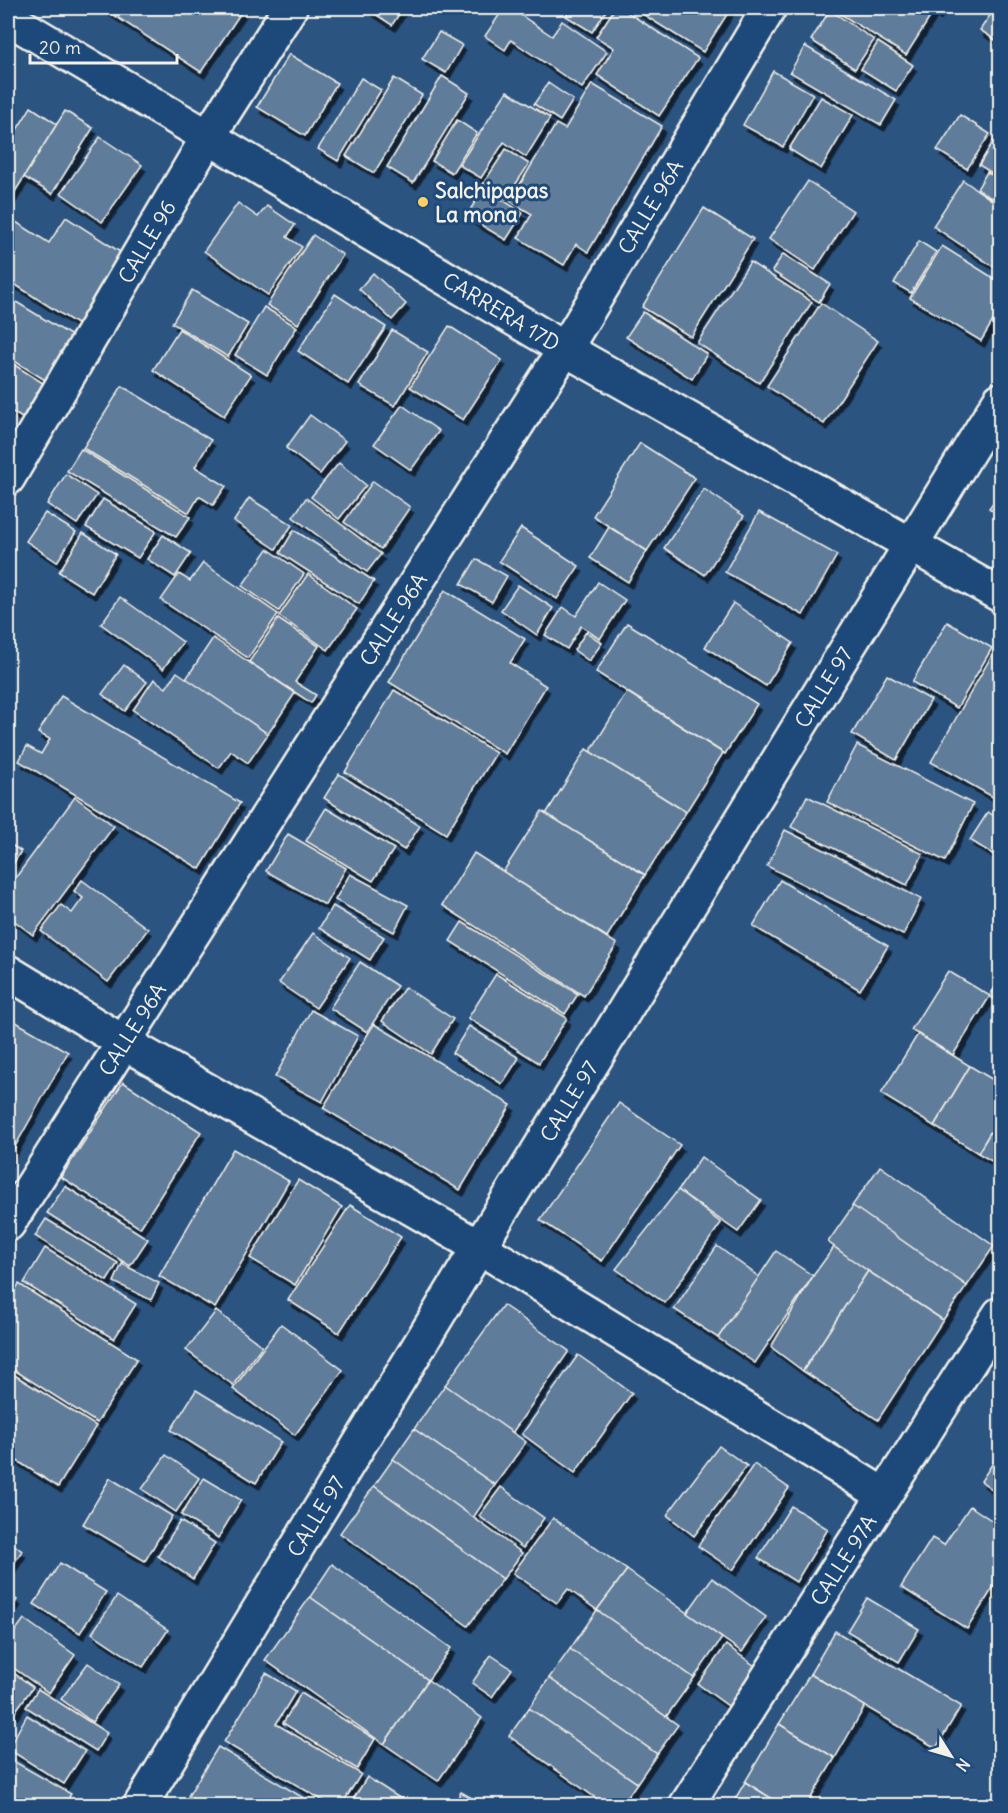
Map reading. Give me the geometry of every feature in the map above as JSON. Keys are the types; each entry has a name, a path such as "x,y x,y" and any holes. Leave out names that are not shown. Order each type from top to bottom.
{"street":[{"name":"CALLE 96","path":"8,478 208,138 290,8"},
{"name":"CALLE 96A","path":"8,1224 565,349 769,8"},
{"name":"CARRERA 17D","path":"8,18 565,349 1000,595"},
{"name":"CALLE 97","path":"140,1806 479,1247 1000,400"},
{"path":"8,972 123,1042 479,1247 884,1496"},
{"name":"CALLE 97A","path":"686,1806 1000,1314"}],"building":[{"path":"103,8 244,8 201,72"},
{"path":"366,8 403,8 392,25"},
{"path":"504,8 510,8 552,36 562,21 607,52 582,88 511,40 505,50 485,36"},
{"path":"572,8 608,8 592,32 566,16"},
{"path":"615,8 621,8 698,58 659,116 597,75 614,48 596,37"},
{"path":"633,8 731,8 703,52"},
{"path":"831,8 928,8 934,11 906,55"},
{"path":"928,8 941,8 937,14"},
{"path":"995,8 1000,8 1000,43 980,30"},
{"path":"830,10 874,40 855,69 811,40"},
{"path":"439,32 462,45 446,73 422,59"},
{"path":"878,42 913,65 896,91 861,69"},
{"path":"805,46 896,100 881,125 790,72"},
{"path":"289,54 337,83 305,136 257,107"},
{"path":"773,71 813,94 783,147 743,125"},
{"path":"442,76 469,93 413,183 387,167"},
{"path":"361,78 381,90 338,161 318,149"},
{"path":"394,78 422,95 374,173 346,156"},
{"path":"548,83 573,100 560,121 534,104"},
{"path":"592,84 662,126 588,252 576,244 564,265 518,238 532,214 510,201 556,124 565,129"},
{"path":"507,91 550,118 526,157 504,142 481,178 459,165"},
{"path":"821,97 853,115 821,169 789,149"},
{"path":"31,107 57,124 8,203 8,144"},
{"path":"65,111 93,128 52,194 24,177"},
{"path":"960,115 990,134 967,169 937,150"},
{"path":"457,120 477,133 452,173 432,161"},
{"path":"1000,130 1000,178 979,165"},
{"path":"100,137 142,165 102,222 61,193"},
{"path":"506,149 529,164 506,199 483,184"},
{"path":"987,172 1000,180 1000,204 977,189"},
{"path":"963,180 1000,206 1000,271 933,226"},
{"path":"808,181 853,211 815,270 769,239"},
{"path":"484,188 523,213 506,240 466,216"},
{"path":"238,203 258,217 267,206 295,225 287,237 302,247 268,295 204,251"},
{"path":"704,208 753,239 691,337 642,307"},
{"path":"8,217 49,243 66,217 128,257 83,328 8,280"},
{"path":"313,235 343,255 298,324 267,305"},
{"path":"919,241 936,252 911,293 894,283"},
{"path":"942,246 1000,282 1000,309 981,341 910,298"},
{"path":"783,254 830,284 819,302 772,271"},
{"path":"750,262 812,302 759,383 697,343"},
{"path":"373,273 406,304 392,320 359,289"},
{"path":"192,290 248,324 228,357 172,323"},
{"path":"335,294 386,327 348,384 298,351"},
{"path":"8,297 77,339 50,383 8,357"},
{"path":"821,303 878,341 824,424 767,386"},
{"path":"264,307 297,327 267,375 235,355"},
{"path":"643,312 707,354 692,379 626,337"},
{"path":"449,326 502,360 463,420 410,387"},
{"path":"179,329 251,375 224,416 153,370"},
{"path":"392,330 428,352 395,406 359,385"},
{"path":"8,361 46,385 25,420 8,409"},
{"path":"122,386 211,440 195,467 226,486 213,505 199,496 189,513 83,448"},
{"path":"402,405 439,431 411,470 374,444"},
{"path":"310,415 345,441 320,474 286,448"},
{"path":"640,443 695,478 647,551 593,516"},
{"path":"81,449 190,517 176,537 67,471"},
{"path":"339,463 366,485 339,519 311,497"},
{"path":"66,474 97,495 77,524 47,504"},
{"path":"373,481 410,507 381,549 344,522"},
{"path":"704,489 744,516 705,575 664,548"},
{"path":"1000,493 1000,516 989,508"},
{"path":"249,498 292,525 276,549 234,521"},
{"path":"306,498 381,554 367,572 293,517"},
{"path":"103,499 156,531 138,558 86,527"},
{"path":"759,512 837,555 803,615 725,572"},
{"path":"45,513 76,532 57,562 26,541"},
{"path":"609,527 647,551 628,582 590,558"},
{"path":"521,528 579,566 557,599 499,561"},
{"path":"294,530 374,581 359,604 280,553"},
{"path":"83,533 116,554 92,593 59,572"},
{"path":"163,535 191,553 175,577 147,559"},
{"path":"268,549 304,574 279,611 242,586"},
{"path":"476,559 507,576 492,602 461,584"},
{"path":"203,563 278,614 248,658 161,600 179,574 190,581"},
{"path":"308,574 357,609 328,650 279,616"},
{"path":"598,582 625,600 600,639 581,626 567,649 545,635 563,607 576,616"},
{"path":"518,585 553,608 537,635 501,610"},
{"path":"445,590 525,639 510,663 546,686 505,754 389,682"},
{"path":"120,597 183,642 163,669 101,624"},
{"path":"733,603 793,643 766,686 705,647"},
{"path":"278,619 319,646 295,682 316,695 311,703 249,662"},
{"path":"947,622 992,648 957,708 912,682"},
{"path":"627,623 757,704 725,754 596,672"},
{"path":"586,632 602,643 589,661 574,650"},
{"path":"213,638 295,693 268,734 186,679"},
{"path":"995,650 1000,653 1000,801 931,762"},
{"path":"124,665 147,682 125,711 102,694"},
{"path":"177,672 268,734 248,763 231,751 219,768 133,710 154,679 166,688"},
{"path":"887,675 931,700 896,760 852,734"},
{"path":"394,690 496,753 446,834 345,772"},
{"path":"627,692 723,753 686,812 590,752"},
{"path":"61,696 240,803 200,869 19,761 27,746 41,754 50,739 38,733"},
{"path":"857,745 973,804 945,861 827,802"},
{"path":"586,749 686,812 645,875 546,814"},
{"path":"339,774 420,826 404,850 324,798"},
{"path":"807,796 923,854 907,885 791,827"},
{"path":"75,797 114,826 33,935 8,916 8,888"},
{"path":"326,808 394,849 373,881 306,841"},
{"path":"542,811 645,875 607,937 503,872"},
{"path":"988,812 1000,820 1000,851 997,857 970,840"},
{"path":"785,830 921,899 903,935 767,866"},
{"path":"288,834 346,868 325,905 266,871"},
{"path":"8,843 21,851 8,872"},
{"path":"474,853 617,944 584,996 442,905"},
{"path":"350,874 408,905 394,932 335,900"},
{"path":"82,880 148,929 108,982 41,931 61,905 72,913 83,898 74,891"},
{"path":"780,880 888,946 860,990 753,926"},
{"path":"333,906 384,937 370,960 319,928"},
{"path":"462,922 578,994 565,1014 450,941"},
{"path":"313,933 350,958 316,1008 279,983"},
{"path":"360,962 397,986 367,1032 330,1008"},
{"path":"948,971 990,996 953,1055 911,1030"},
{"path":"496,974 567,1018 539,1063 468,1018"},
{"path":"1000,978 1000,1003 990,996"},
{"path":"405,987 453,1019 431,1054 382,1021"},
{"path":"311,1010 358,1036 322,1102 275,1077"},
{"path":"9,1018 68,1052 8,1159 8,1020"},
{"path":"374,1024 511,1105 460,1190 323,1108"},
{"path":"469,1026 519,1058 502,1084 452,1053"},
{"path":"918,1034 970,1066 934,1126 881,1094"},
{"path":"970,1066 1000,1084 1000,1116 978,1153 934,1126"},
{"path":"123,1082 201,1132 140,1228 61,1177"},
{"path":"619,1103 680,1145 602,1261 540,1220"},
{"path":"1000,1116 1000,1166 978,1153"},
{"path":"233,1149 289,1181 215,1308 159,1276"},
{"path":"701,1157 761,1200 738,1232 678,1190"},
{"path":"880,1166 994,1246 967,1286 852,1206"},
{"path":"298,1180 342,1207 295,1285 250,1258"},
{"path":"65,1186 148,1239 130,1266 47,1213"},
{"path":"678,1190 721,1223 665,1303 616,1269"},
{"path":"350,1205 401,1237 339,1333 288,1300"},
{"path":"853,1206 967,1286 943,1320 858,1265 828,1242"},
{"path":"46,1219 118,1263 107,1281 35,1236"},
{"path":"717,1246 759,1277 718,1338 674,1309"},
{"path":"834,1247 868,1271 803,1371 771,1347 813,1276"},
{"path":"45,1248 136,1304 114,1339 24,1283"},
{"path":"776,1251 813,1276 755,1363 718,1338"},
{"path":"122,1264 159,1283 151,1300 114,1282"},
{"path":"868,1271 943,1320 878,1420 803,1371"},
{"path":"19,1284 137,1359 97,1423 8,1366 8,1301"},
{"path":"503,1305 569,1351 512,1433 445,1385"},
{"path":"216,1311 262,1346 233,1385 186,1350"},
{"path":"281,1324 343,1370 295,1435 233,1389"},
{"path":"578,1355 632,1393 575,1473 522,1434"},
{"path":"8,1371 96,1426 58,1487 8,1455"},
{"path":"445,1385 526,1442 495,1485 414,1429"},
{"path":"196,1390 281,1442 256,1483 171,1430"},
{"path":"414,1429 495,1485 473,1518 393,1459"},
{"path":"719,1446 747,1466 694,1536 667,1515"},
{"path":"1000,1452 1000,1495 981,1481"},
{"path":"166,1455 199,1478 176,1512 142,1489"},
{"path":"393,1459 522,1553 503,1579 374,1486"},
{"path":"754,1464 789,1488 733,1570 698,1546"},
{"path":"110,1478 172,1516 145,1561 83,1524"},
{"path":"204,1478 241,1500 218,1538 181,1515"},
{"path":"374,1486 503,1579 468,1626 340,1533"},
{"path":"501,1487 544,1518 523,1548 479,1516"},
{"path":"791,1506 828,1529 796,1582 758,1558"},
{"path":"970,1506 1000,1526 1000,1577 967,1629 901,1587 932,1538 944,1545"},
{"path":"553,1518 627,1570 597,1610 568,1589 557,1603 513,1573"},
{"path":"180,1521 215,1543 193,1579 158,1556"},
{"path":"8,1540 22,1551 8,1572"},
{"path":"60,1563 106,1592 80,1633 34,1604"},
{"path":"332,1564 451,1648 428,1680 310,1597"},
{"path":"627,1570 722,1638 694,1678 597,1610"},
{"path":"712,1578 766,1617 742,1652 687,1613"},
{"path":"8,1593 17,1600 8,1614"},
{"path":"117,1596 168,1630 143,1667 92,1633"},
{"path":"310,1597 428,1680 384,1744 265,1660"},
{"path":"867,1598 919,1629 899,1662 847,1631"},
{"path":"597,1610 694,1678 666,1717 570,1649"},
{"path":"24,1619 75,1655 49,1693 8,1664 8,1630 13,1634"},
{"path":"835,1631 961,1706 936,1748 810,1674"},
{"path":"726,1645 759,1669 731,1708 698,1684"},
{"path":"570,1649 678,1725 657,1754 549,1678"},
{"path":"491,1655 512,1669 492,1697 472,1683"},
{"path":"88,1663 119,1685 92,1722 61,1699"},
{"path":"8,1669 33,1687 14,1713 8,1709"},
{"path":"266,1673 296,1691 276,1724 361,1774 341,1806 332,1806 224,1742"},
{"path":"810,1674 865,1706 835,1758 779,1724"},
{"path":"549,1678 657,1754 637,1783 529,1708"},
{"path":"428,1680 482,1718 438,1781 384,1744"},
{"path":"38,1689 107,1733 96,1751 26,1707"},
{"path":"301,1693 375,1739 357,1769 283,1723"},
{"path":"529,1708 637,1783 621,1806 607,1806 509,1736"},
{"path":"27,1715 85,1751 64,1784 8,1749"},
{"path":"779,1724 835,1758 806,1806 784,1806 745,1782"},
{"path":"218,1747 317,1806 204,1806 188,1796"},
{"path":"8,1758 71,1794 64,1806 28,1806 8,1794"},
{"path":"367,1777 412,1806 349,1806"},
{"path":"745,1782 784,1806 731,1806"},
{"path":"461,1792 486,1806 453,1806"}],"place":[{"name":"Salchipapas La mona","path":"423,202"}]}
